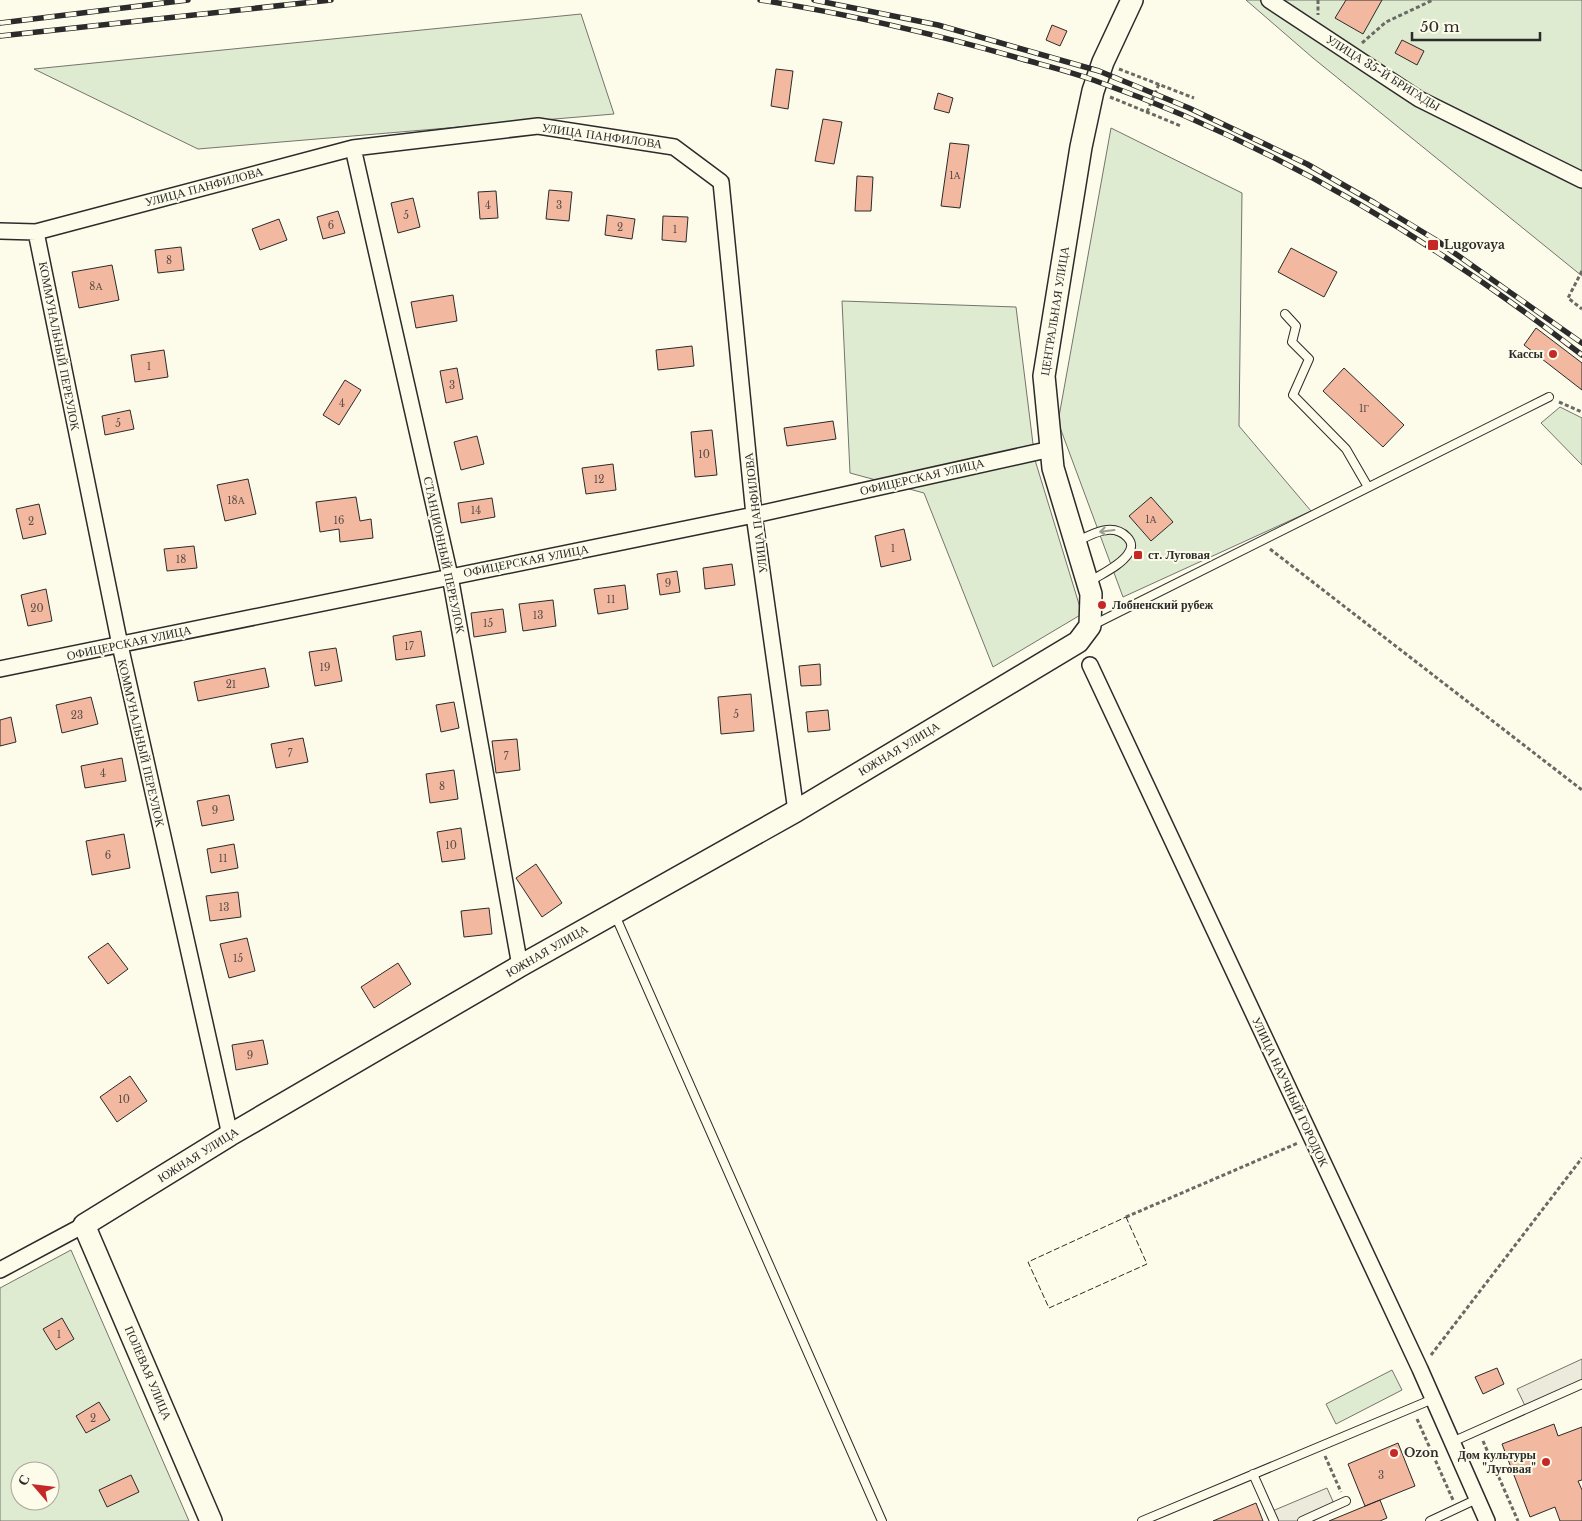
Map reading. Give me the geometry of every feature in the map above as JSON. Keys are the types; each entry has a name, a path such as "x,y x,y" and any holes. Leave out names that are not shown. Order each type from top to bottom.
{"street":[{"name":"ЦЕНТРАЛЬНАЯ УЛИЦА","path":"1090,626 1091,594 1053,468 1044,376 1081,147 1093,90 1102,62 1132,0"},
{"name":"УЛИЦА 35-Й БРИГАДЫ","path":"1268,0 1420,99 1582,180"},
{"name":"УЛИЦА ПАНФИЛОВА","path":"0,231 36,232 353,148 538,126 674,147 721,182 754,515 796,811"},
{"name":"СТАНЦИОННЫЙ ПЕРЕУЛОК","path":"353,148 450,576 520,966"},
{"name":"КОММУНАЛЬНЫЙ ПЕРЕУЛОК","path":"36,232 120,645 230,1134"},
{"name":"ОФИЦЕРСКАЯ УЛИЦА","path":"0,669 754,515 1051,448"},
{"name":"ЮЖНАЯ УЛИЦА","path":"0,1270 84,1225 230,1134 520,966 796,811 1078,642 1090,626"},
{"name":"УЛИЦА НАУЧНЫЙ ГОРОДОК","path":"1090,665 1420,1369 1487,1521"},
{"name":"ПОЛЕВАЯ УЛИЦА","path":"84,1225 211,1521"}],"lane":[{"path":"1285,314 1296,326 1292,342 1308,359 1292,395 1346,449 1368,487"},
{"path":"1090,626 1549,397"},
{"path":"1075,543 1093,534 1110,529 1122,532 1131,541 1132,548 1126,557 1087,583"},
{"path":"614,913 882,1521"},
{"path":"1452,1442 1582,1384"},
{"path":"1142,1521 1433,1399"},
{"path":"1253,1474 1274,1521"},
{"path":"1430,1521 1477,1499"},
{"path":"1302,1521 1346,1501"}],"path":[{"path":"1350,53 1386,22 1434,0"},
{"path":"1102,62 1194,98"},
{"path":"1147,112 1159,84"},
{"path":"1093,90 1181,126"},
{"path":"1582,271 1568,298 1582,310"},
{"path":"1549,397 1582,412"},
{"path":"1260,542 1582,790"},
{"path":"1126,1217 1311,1138"},
{"path":"1420,1369 1582,1158"},
{"path":"1412,1408 1456,1509"},
{"path":"1478,1430 1518,1521"},
{"path":"1320,1446 1346,1501"}],"green space":[{"path":"1246,0 1582,0 1582,276 1313,58"},
{"path":"581,14 614,114 198,149 34,69"},
{"path":"1111,128 1242,193 1239,426 1311,511 1123,597 1058,422"},
{"path":"842,301 1016,307 1035,460 1082,614 993,667 924,493 850,473"},
{"path":"1560,407 1582,418 1582,465 1541,423"},
{"path":"71,1250 189,1521 0,1521 0,1288"},
{"path":"1392,1370 1402,1390 1336,1424 1326,1404"}],"shaded area":[{"path":"1582,1359 1582,1384 1527,1410 1517,1389"},
{"path":"1327,1488 1335,1506 1302,1521 1274,1521 1270,1512"}],"building":[{"path":"1346,0 1382,0 1363,34 1335,18"},
{"path":"1052,25 1067,31 1060,46 1046,40"},
{"path":"1402,40 1424,51 1417,65 1395,53"},
{"path":"776,69 793,71 788,109 771,106"},
{"path":"938,93 953,98 949,113 934,109"},
{"path":"823,119 842,122 834,164 815,161"},
{"path":"950,143 969,145 960,208 941,206"},
{"path":"857,176 873,177 871,211 855,211"},
{"path":"549,190 572,192 569,221 546,219"},
{"path":"496,191 498,218 480,219 478,192"},
{"path":"413,198 420,227 398,233 391,203"},
{"path":"338,211 345,233 323,239 317,217"},
{"path":"607,215 635,219 632,239 605,235"},
{"path":"663,216 688,217 686,242 662,240"},
{"path":"279,219 287,240 260,250 252,229"},
{"path":"181,247 184,270 158,273 155,250"},
{"path":"1291,248 1337,272 1324,297 1278,272"},
{"path":"112,265 119,300 79,308 72,272"},
{"path":"453,295 457,321 416,328 411,302"},
{"name":"Кассы","path":"1536,328 1582,363 1582,390 1524,345"},
{"path":"692,346 694,366 658,370 656,350"},
{"path":"164,350 168,377 135,382 131,355"},
{"path":"457,368 463,399 446,403 440,371"},
{"path":"1344,368 1404,425 1383,447 1323,391"},
{"path":"345,380 361,390 339,425 323,415"},
{"path":"130,410 134,429 105,435 102,416"},
{"path":"833,421 836,439 787,446 784,428"},
{"path":"712,430 717,475 695,477 691,432"},
{"path":"477,436 484,464 461,470 454,442"},
{"path":"613,464 616,490 586,494 582,468"},
{"path":"248,479 256,514 225,521 217,485"},
{"path":"356,497 360,521 371,519 373,538 340,542 339,529 320,532 316,502"},
{"path":"1151,497 1173,522 1151,541 1129,516"},
{"path":"492,498 495,517 461,523 458,503"},
{"path":"39,504 46,534 23,539 16,509"},
{"path":"904,529 911,560 881,567 875,536"},
{"path":"194,546 197,568 167,571 164,549"},
{"path":"732,564 735,585 705,589 703,568"},
{"path":"677,571 680,592 660,595 657,574"},
{"path":"625,585 628,609 598,614 594,589"},
{"path":"46,589 52,621 28,626 21,595"},
{"path":"553,600 556,626 523,631 519,604"},
{"path":"503,609 506,632 474,637 471,613"},
{"path":"421,631 425,656 396,660 393,636"},
{"path":"336,648 342,681 315,686 309,652"},
{"path":"820,664 821,685 801,686 799,666"},
{"path":"265,668 269,687 198,701 194,682"},
{"path":"751,694 754,731 721,734 718,697"},
{"path":"91,697 98,724 62,733 56,705"},
{"path":"454,702 459,728 441,732 436,705"},
{"path":"828,710 830,730 808,732 806,712"},
{"path":"11,717 16,742 0,746 0,720"},
{"path":"303,738 308,762 276,768 271,744"},
{"path":"517,739 520,770 496,773 492,741"},
{"path":"122,758 126,781 85,788 81,766"},
{"path":"454,770 458,799 430,803 426,774"},
{"path":"229,795 234,820 202,826 197,801"},
{"path":"461,828 465,859 442,862 437,832"},
{"path":"124,834 130,868 92,875 86,841"},
{"path":"234,844 238,868 211,873 207,849"},
{"path":"536,864 562,903 542,917 516,878"},
{"path":"238,892 241,917 210,921 206,896"},
{"path":"489,908 492,934 464,937 461,911"},
{"path":"247,938 255,971 229,978 220,944"},
{"path":"108,943 128,969 108,984 88,957"},
{"path":"398,963 411,984 374,1008 361,987"},
{"path":"263,1040 268,1064 236,1070 232,1045"},
{"path":"130,1076 147,1101 117,1122 100,1097"},
{"path":"62,1318 74,1339 56,1350 43,1329"},
{"path":"1497,1368 1504,1384 1483,1394 1475,1377"},
{"path":"99,1402 110,1420 86,1433 76,1416"},
{"name":"Дом культуры \"Луговая\"","path":"1554,1424 1558,1436 1582,1427 1582,1480 1578,1481 1582,1490 1582,1521 1560,1521 1555,1507 1530,1517 1502,1444"},
{"path":"1398,1443 1415,1486 1365,1506 1348,1464"},
{"path":"131,1475 139,1492 107,1507 99,1490"},
{"path":"1380,1500 1387,1518 1380,1521 1329,1521"},
{"path":"1256,1503 1263,1521 1213,1521"}],"railway":[{"path":"0,23 188,0"},
{"path":"0,36 331,0"},
{"path":"760,0 859,18 957,41 1078,75 1161,106 1225,134 1288,165 1350,199 1469,273 1582,355"},
{"path":"814,0 938,25 1099,71 1189,108 1307,164 1375,203 1436,240 1582,343"}],"fence":[{"path":"1126,1217 1147,1264 1049,1308 1028,1262 1126,1217"}],"place":[{"name":"Lugovaya","path":"1433,245"},
{"name":"Кассы","path":"1553,354"},
{"name":"ст. Луговая","path":"1138,555"},
{"name":"Лобненский рубеж","path":"1102,605"},
{"name":"Ozon","path":"1394,1453"},
{"name":"Дом культуры \"Луговая\"","path":"1546,1462"}]}
